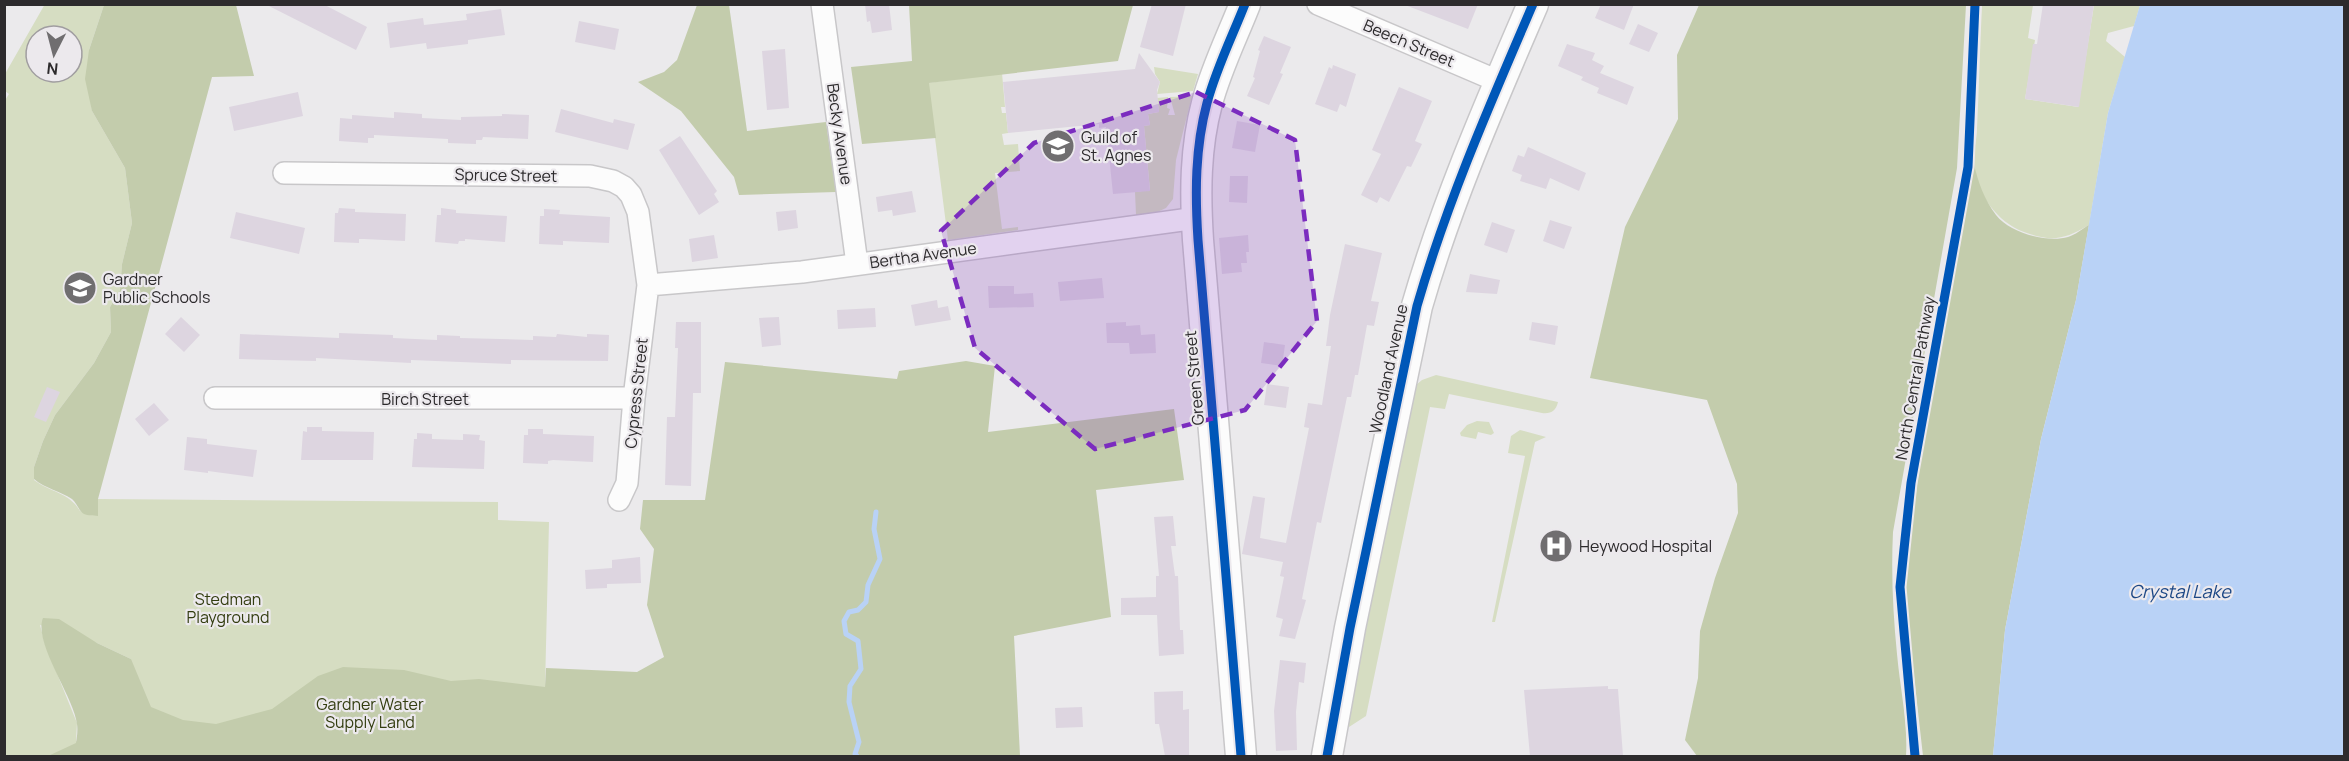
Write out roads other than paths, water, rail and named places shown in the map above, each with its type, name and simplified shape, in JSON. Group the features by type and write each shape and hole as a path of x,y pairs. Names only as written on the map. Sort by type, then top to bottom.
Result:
{"street":[{"name":"Becky Avenue","path":"822,4 857,264"},
{"name":"Green Street","path":"1241,756 1197,218 1196,166 1202,124 1213,84 1245,4"},
{"name":"Beech Street","path":"1318,4 1500,82"},
{"name":"Woodland Avenue","path":"1327,756 1353,616 1417,306 1439,235 1472,147 1533,4"},
{"name":"Spruce Street","path":"284,173 605,178 627,189 638,212 648,285"},
{"name":"Bertha Avenue","path":"648,285 796,273 1197,218"},
{"name":"Cypress Street","path":"618,500 627,483 634,398 648,285"},
{"name":"Birch Street","path":"215,398 634,398"}],"water":[{"name":"Crystal Lake","path":"2140,5 2344,5 2344,756 1993,756 2005,630 2041,439 2076,300 2108,113"}],"waterway":[{"path":"857,756 855,754 859,742 849,702 850,686 861,669 858,641 846,634 844,621 849,612 858,610 866,602 868,585 880,559 874,529 876,512"}],"place":[{"name":"Guild of St. Agnes","path":"1058,146"},
{"name":"Gardner Public Schools","path":"80,288"},
{"name":"Heywood Hospital","path":"1556,546"}],"park label":[{"name":"Stedman Playground","path":"228,608"},
{"name":"Gardner Water Supply Land","path":"370,713"}]}
